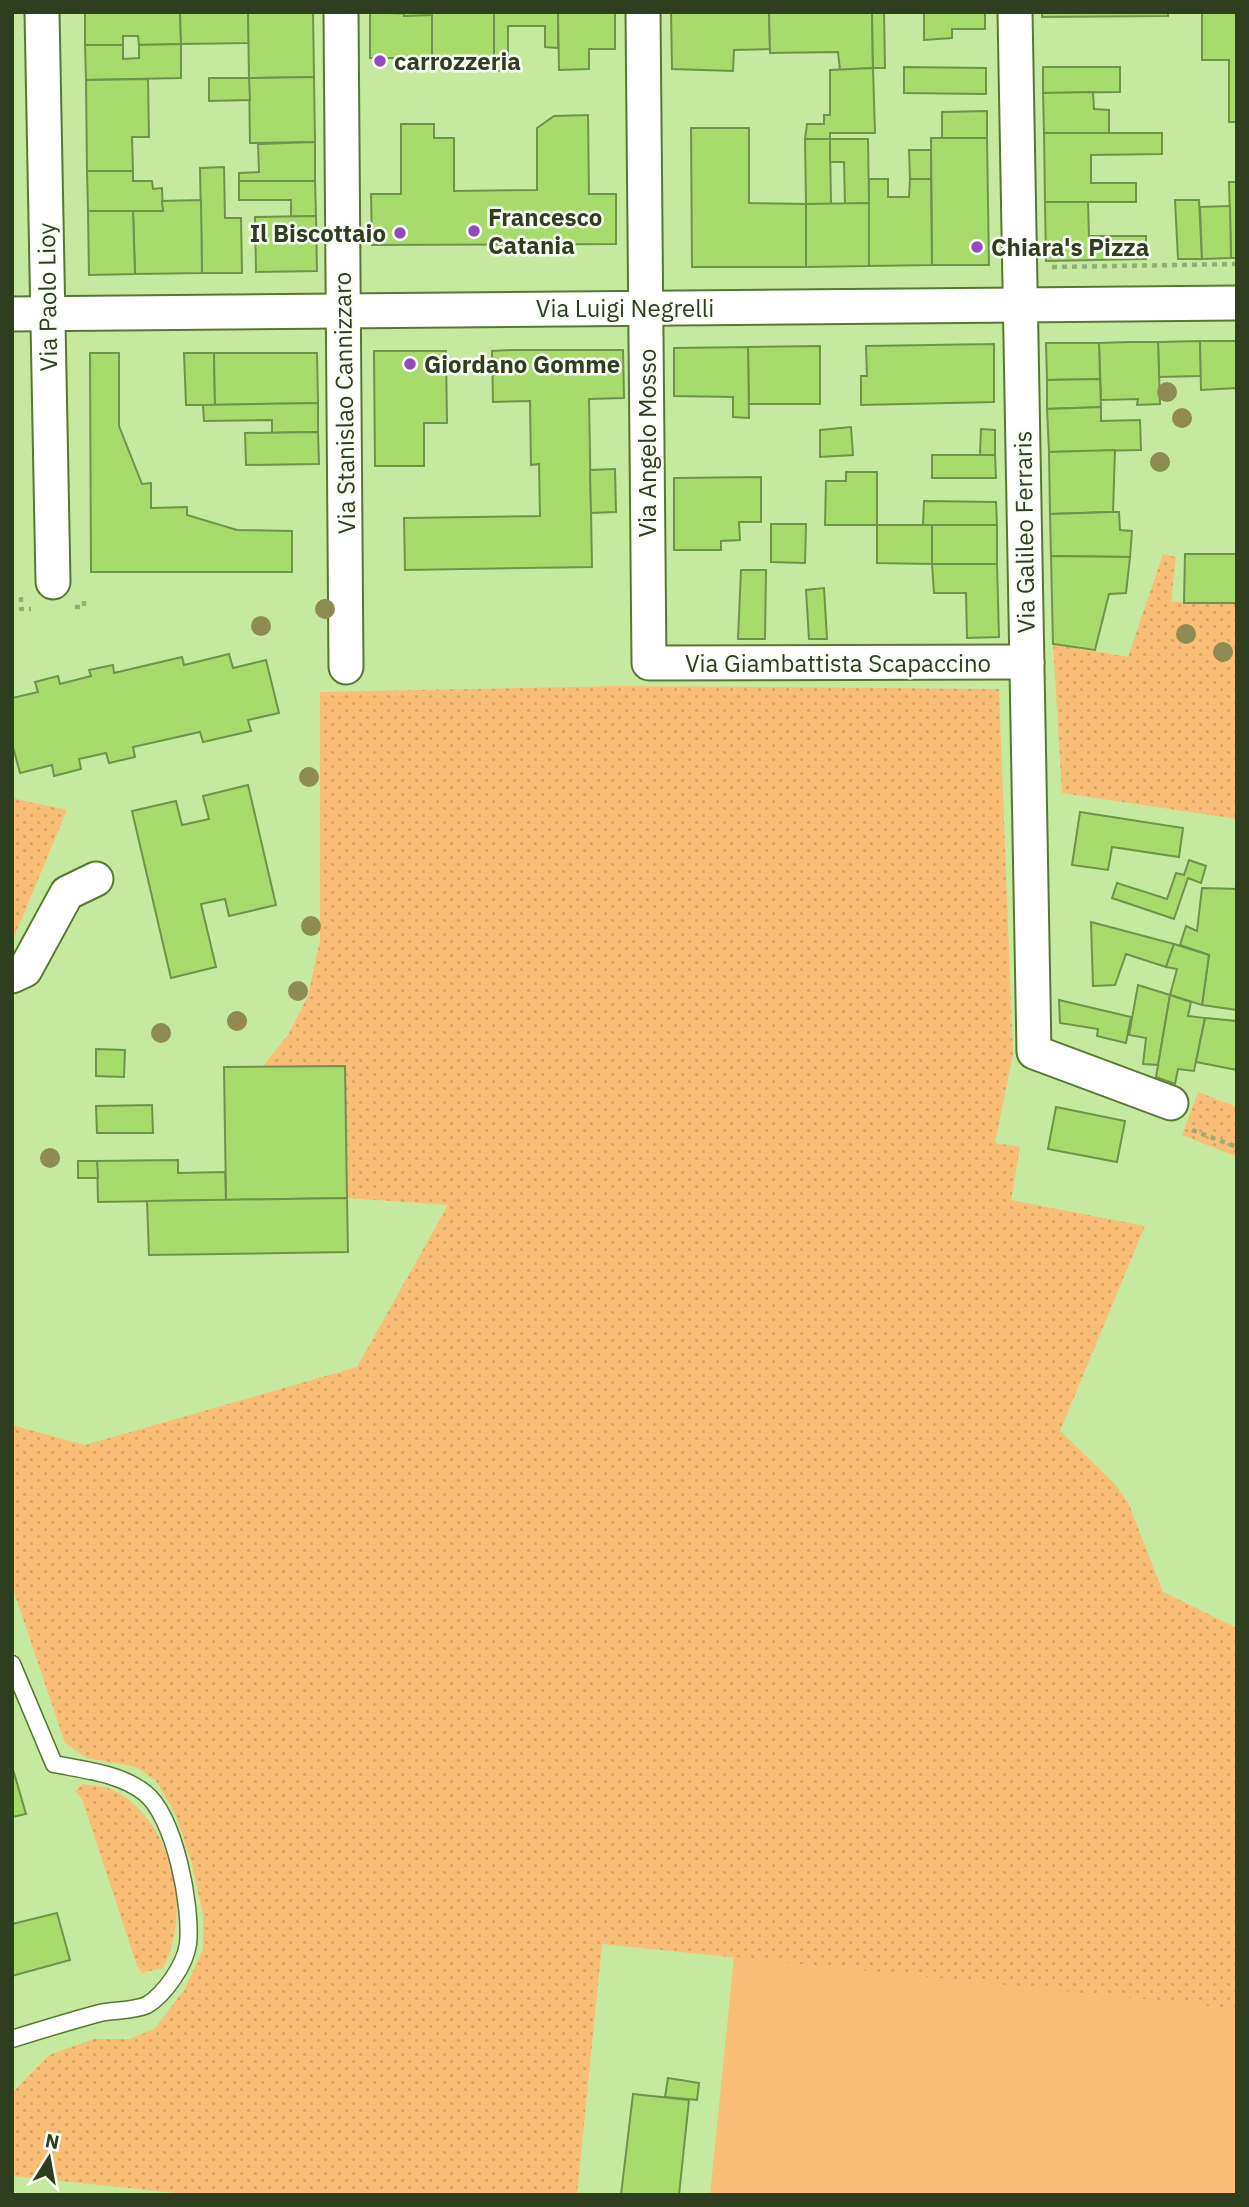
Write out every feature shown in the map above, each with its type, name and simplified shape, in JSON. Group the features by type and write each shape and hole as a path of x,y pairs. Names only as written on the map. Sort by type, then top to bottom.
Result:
{"street":[{"name":"Via Paolo Lioy","path":"42,12 47,313 62,595"},
{"name":"Via Stanislao Cannizzaro","path":"341,12 346,667"},
{"name":"Via Angelo Mosso","path":"643,12 649,663"},
{"name":"Via Galileo Ferraris","path":"1015,12 1034,1052 1177,1114"},
{"name":"Via Luigi Negrelli","path":"12,314 1237,303"},
{"name":"Via Giambattista Scapaccino","path":"649,663 1027,662"},
{"path":"12,976 25,970 67,894 96,879"}],"lane":[{"path":"12,1664 54,1763 126,1781 147,1794 164,1820 179,1866 188,1910 188,1946 173,1978 146,2005 101,2013 12,2039"}],"path":[{"path":"1044,268 1237,264"},
{"path":"62,595 84,607 84,593"},
{"path":"21,596 21,609 34,608"},
{"path":"1177,1114 1237,1147"}],"shaded area":[{"path":"1163,554 1176,557 1171,602 1237,603 1237,819 1062,793 1053,644 1128,657"},
{"path":"624,686 999,689 1013,1054 995,1143 1020,1147 1011,1200 1145,1226 1060,1431 1113,1482 1128,1502 1163,1592 1237,1628 1237,2009 602,1944 577,2195 196,2195 12,2176 12,2093 49,2055 94,2039 129,2039 154,2029 185,1989 203,1949 203,1914 191,1861 175,1813 156,1781 136,1767 87,1758 65,1743 12,1586 12,1425 85,1445 357,1367 448,1205 347,1198 345,1066 262,1067 288,1035 308,996 320,940 320,692"},
{"path":"12,798 67,810 12,942"},
{"path":"1198,1092 1237,1107 1237,1157 1182,1135"},
{"path":"83,1784 111,1789 135,1805 164,1846 172,1870 176,1922 172,1946 163,1968 142,1973 137,1966 82,1799 75,1791"},
{"path":"734,1957 1237,2009 1237,2195 710,2195"}],"building":[{"path":"85,12 180,12 181,44 139,45 138,36 123,36 123,45 85,45"},
{"path":"180,12 248,12 249,43 181,44"},
{"path":"248,12 313,12 314,77 249,78"},
{"path":"370,12 432,15 432,58 370,58"},
{"path":"404,12 432,12 432,15 404,16"},
{"path":"432,12 494,12 494,57 432,58"},
{"path":"494,12 558,12 558,48 545,47 545,26 508,26 508,71 494,71"},
{"path":"558,12 615,12 615,49 589,49 589,69 559,70"},
{"path":"671,12 769,12 770,49 734,50 733,71 672,69"},
{"path":"769,12 872,12 873,68 840,70 838,52 770,53"},
{"path":"872,12 884,12 885,68 873,68"},
{"path":"924,12 985,12 985,29 952,29 952,38 924,40"},
{"path":"1042,12 1168,12 1168,16 1042,17"},
{"path":"1202,12 1237,12 1237,122 1229,122 1229,60 1202,60"},
{"path":"181,44 181,78 86,80 85,45 123,45 123,59 139,58 139,45"},
{"path":"904,67 986,68 986,94 904,93"},
{"path":"1043,67 1120,67 1120,92 1043,93"},
{"path":"873,68 875,133 830,133 830,139 805,139 807,124 824,124 824,115 830,115 830,70"},
{"path":"314,77 315,142 250,143 249,78"},
{"path":"209,78 249,78 250,100 209,101"},
{"path":"148,79 149,137 132,137 133,171 87,171 86,80"},
{"path":"1093,92 1094,109 1109,110 1109,133 1044,133 1043,93"},
{"path":"987,111 987,138 942,139 942,112"},
{"path":"588,115 589,194 616,194 616,244 372,245 371,194 401,194 401,124 434,124 434,138 454,138 454,191 537,190 537,128 554,116"},
{"path":"691,128 749,128 749,203 806,204 806,267 692,267"},
{"path":"1044,133 1162,133 1162,154 1091,155 1091,183 1136,183 1136,202 1045,202"},
{"path":"931,138 987,138 989,265 932,265"},
{"path":"805,139 830,139 831,204 806,204"},
{"path":"830,139 868,139 869,203 845,204 844,162 830,162"},
{"path":"315,142 315,181 239,181 239,173 259,172 258,144"},
{"path":"909,150 931,150 931,179 910,179"},
{"path":"224,167 225,218 241,218 242,273 202,273 200,168"},
{"path":"87,171 133,171 133,181 152,181 153,189 162,188 163,211 88,211"},
{"path":"869,179 888,179 888,197 909,197 910,179 931,179 932,265 869,266"},
{"path":"239,181 315,181 316,216 291,217 291,200 239,200"},
{"path":"1229,182 1237,182 1237,258 1231,258"},
{"path":"201,200 202,273 135,274 133,211 163,211 162,201"},
{"path":"1175,200 1199,200 1202,259 1178,259"},
{"path":"1045,202 1088,202 1089,236 1146,236 1146,259 1046,261"},
{"path":"869,203 869,266 806,267 806,204"},
{"path":"1230,206 1231,258 1202,259 1200,207"},
{"path":"88,211 133,211 135,274 89,275"},
{"path":"316,216 317,271 256,272 255,217"},
{"path":"1200,341 1201,376 1159,377 1158,342"},
{"path":"1200,341 1237,341 1237,388 1201,390"},
{"path":"1158,342 1160,404 1137,405 1138,399 1101,400 1099,343"},
{"path":"1046,343 1099,343 1100,379 1047,380"},
{"path":"994,344 994,402 861,405 861,376 867,376 866,346"},
{"path":"820,346 820,404 749,404 748,347"},
{"path":"748,347 749,418 733,417 733,397 674,396 674,348"},
{"path":"623,350 624,398 589,399 592,567 405,570 404,518 540,516 539,464 531,465 530,401 493,402 492,351"},
{"path":"374,351 446,351 447,423 424,423 424,466 375,466"},
{"path":"90,353 119,353 119,426 142,484 151,483 151,508 187,507 187,515 237,530 292,531 292,572 91,572"},
{"path":"184,353 214,353 215,405 186,405"},
{"path":"214,353 317,353 318,403 215,405"},
{"path":"1100,379 1101,407 1047,409 1047,380"},
{"path":"318,403 318,432 272,433 272,420 204,421 203,405"},
{"path":"1101,407 1101,421 1140,420 1141,450 1049,452 1047,409"},
{"path":"851,427 853,455 820,457 820,430"},
{"path":"981,429 995,430 995,455 980,455"},
{"path":"318,432 319,464 246,465 245,433"},
{"path":"1115,450 1113,512 1050,514 1049,452"},
{"path":"932,455 995,455 996,478 932,478"},
{"path":"615,469 616,512 591,513 590,470"},
{"path":"846,472 877,472 877,525 825,525 826,481 846,481"},
{"path":"761,477 761,522 739,522 740,540 721,541 721,550 674,550 674,478"},
{"path":"924,501 996,502 997,525 923,525"},
{"path":"1119,512 1120,530 1132,531 1130,557 1051,556 1050,514"},
{"path":"771,524 806,524 805,563 771,562"},
{"path":"877,525 932,525 932,564 877,563"},
{"path":"932,525 997,525 997,564 932,564"},
{"path":"1185,554 1237,554 1237,603 1184,603"},
{"path":"1051,556 1130,557 1126,593 1109,594 1095,650 1053,644"},
{"path":"932,564 997,564 999,637 967,638 966,593 934,593"},
{"path":"741,570 766,570 765,639 738,639"},
{"path":"824,588 827,639 809,639 806,590"},
{"path":"229,654 233,668 266,660 279,713 248,720 251,731 203,742 200,732 133,747 135,757 109,763 106,753 79,759 81,769 54,776 52,765 20,773 12,743 12,698 38,692 35,682 58,676 60,684 91,676 89,670 113,665 114,673 182,657 184,665"},
{"path":"248,785 276,905 229,916 225,899 201,904 216,967 171,978 132,811 176,801 182,825 209,819 203,796"},
{"path":"1080,812 1183,828 1179,857 1112,847 1108,870 1072,865"},
{"path":"1189,860 1206,866 1201,883 1188,878 1174,919 1112,898 1117,883 1167,899 1176,873 1184,875"},
{"path":"1202,888 1237,889 1237,1010 1202,1005 1209,955 1180,945 1186,926 1197,931"},
{"path":"1091,922 1174,944 1166,967 1126,954 1115,985 1093,986"},
{"path":"1174,944 1209,955 1202,1005 1170,995 1177,969 1166,967"},
{"path":"1138,985 1170,995 1158,1065 1143,1064 1146,1038 1129,1035"},
{"path":"1170,995 1191,1002 1188,1016 1205,1018 1194,1071 1178,1069 1175,1084 1156,1077"},
{"path":"1059,1000 1131,1017 1126,1043 1097,1036 1098,1029 1060,1023"},
{"path":"1205,1018 1237,1021 1237,1070 1196,1062"},
{"path":"96,1049 125,1050 124,1077 96,1076"},
{"path":"345,1066 347,1198 226,1200 224,1067"},
{"path":"152,1105 153,1133 97,1133 96,1106"},
{"path":"1056,1107 1125,1121 1117,1162 1048,1149"},
{"path":"178,1160 178,1173 225,1172 226,1200 98,1202 97,1161"},
{"path":"78,1161 97,1161 98,1178 78,1178"},
{"path":"347,1198 348,1252 149,1255 147,1201"},
{"path":"12,1766 26,1814 12,1817"},
{"path":"57,1913 70,1960 12,1976 12,1924"},
{"path":"668,2078 699,2083 697,2100 665,2097"},
{"path":"633,2094 689,2100 679,2195 621,2195"}],"place":[{"name":"carrozzeria","path":"380,61"},
{"name":"Francesco Catania","path":"474,231"},
{"name":"Il Biscottaio","path":"400,233"},
{"name":"Chiara's Pizza","path":"977,247"},
{"name":"Giordano Gomme","path":"410,364"}]}
